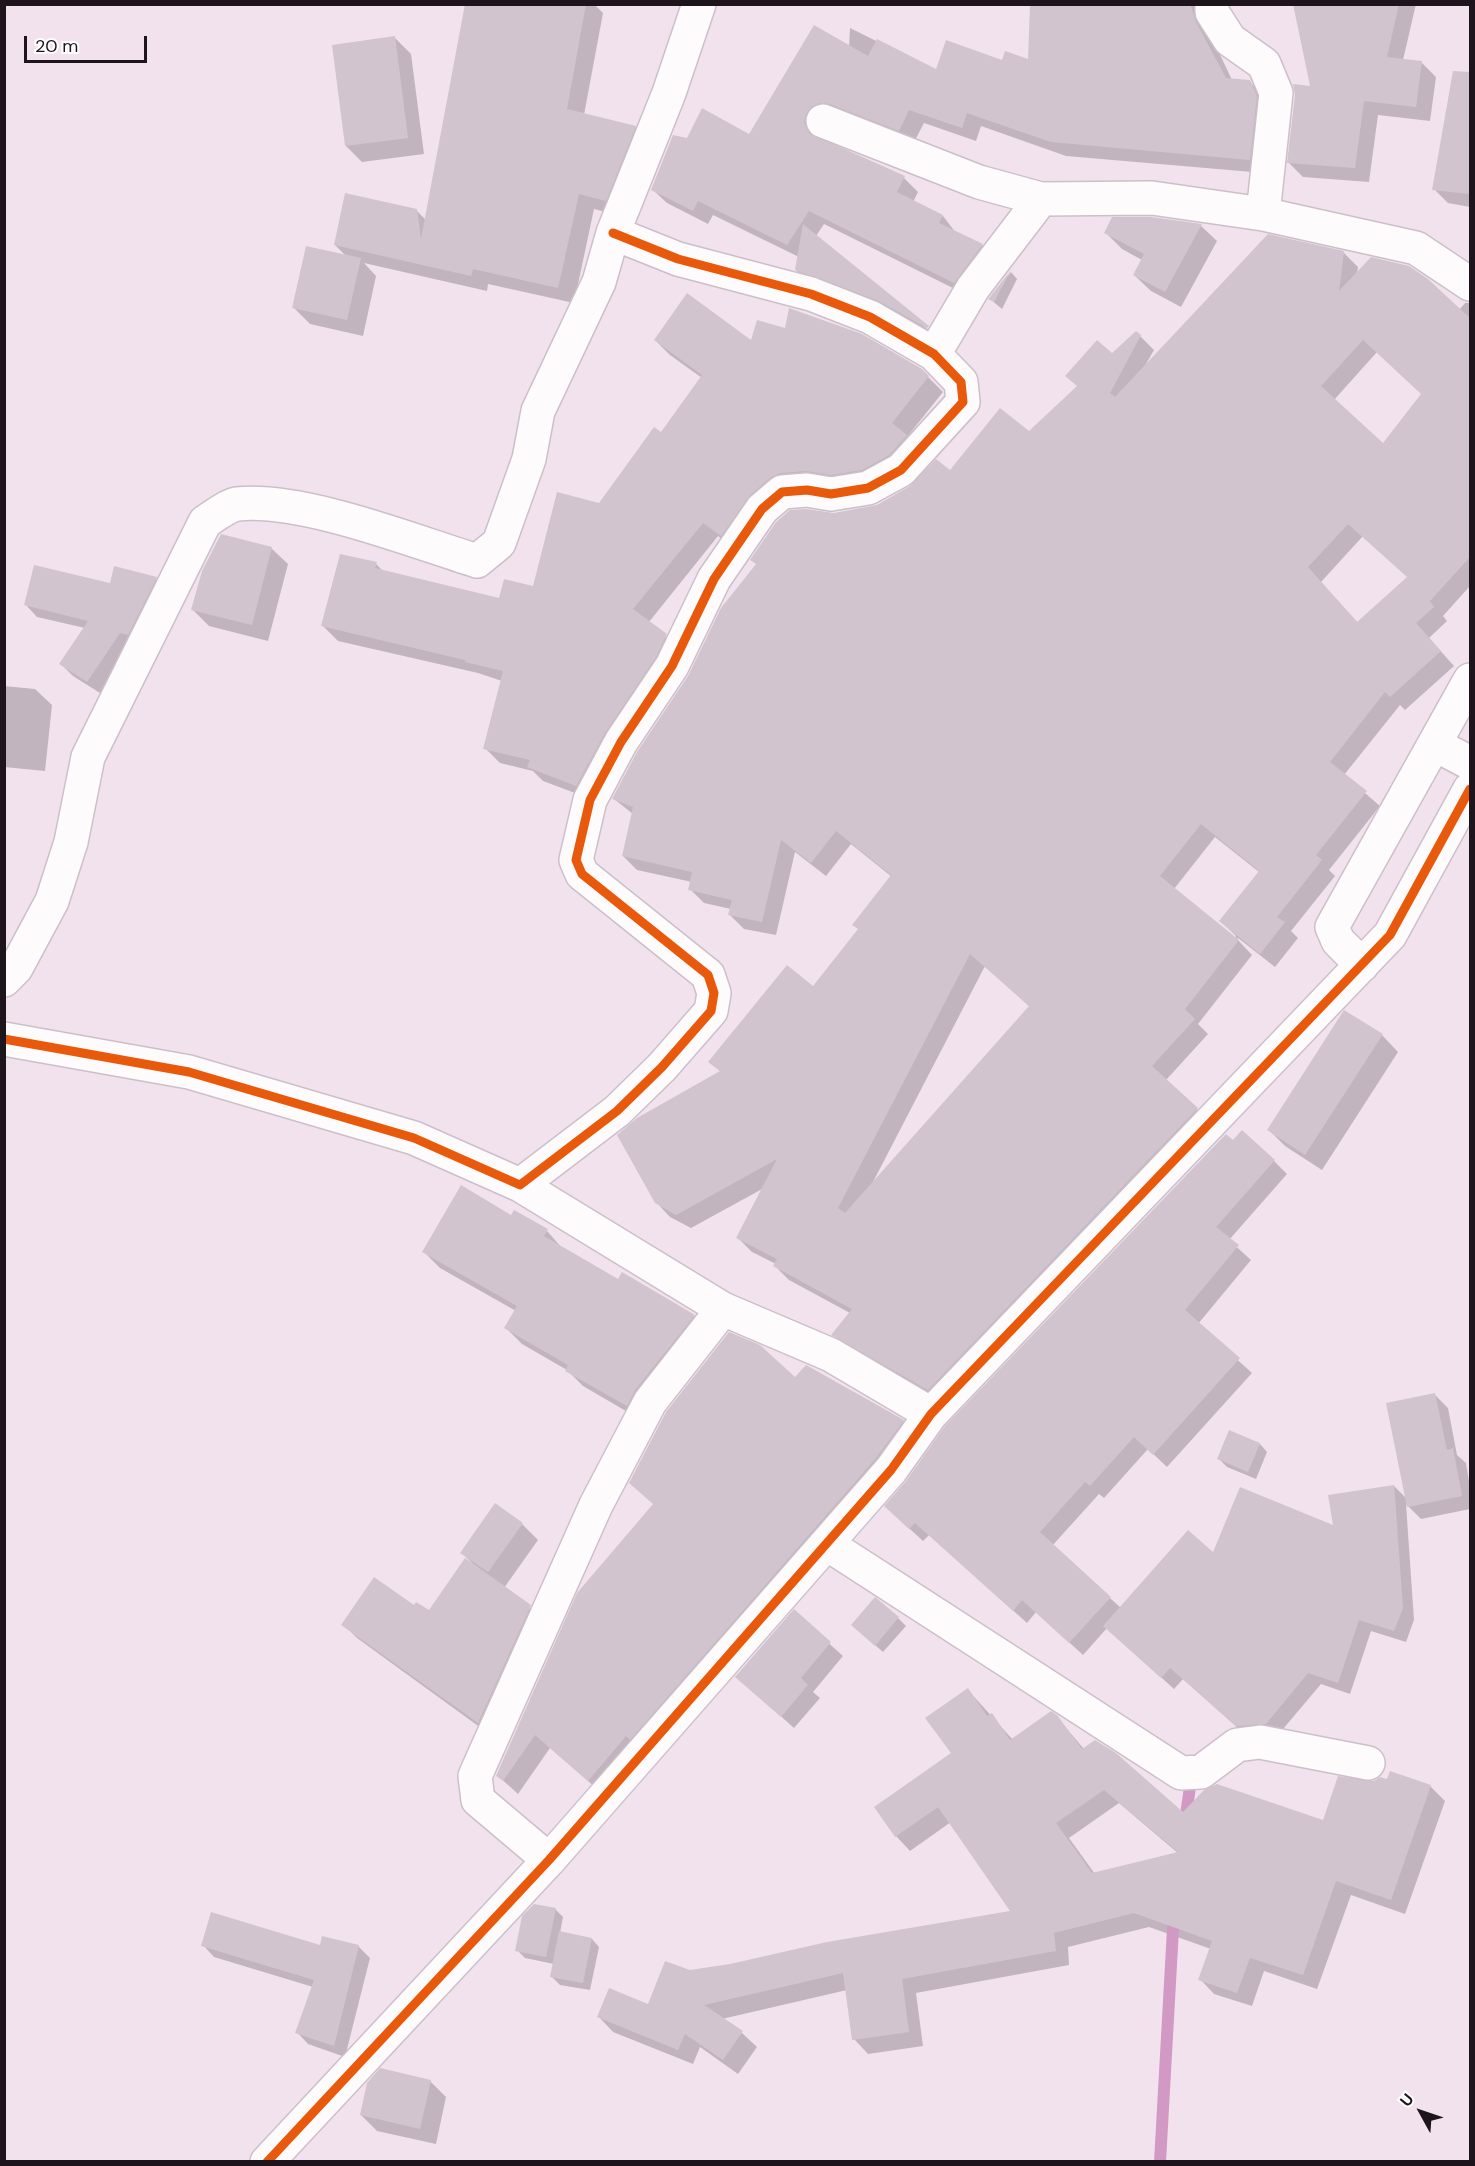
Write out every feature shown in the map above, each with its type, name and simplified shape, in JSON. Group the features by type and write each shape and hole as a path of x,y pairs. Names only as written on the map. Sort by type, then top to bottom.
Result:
{"street":[{"path":"4,980 16,968 51,901 71,842 88,757 205,522 235,504 278,505 352,523 477,561 499,543 529,459 538,411 599,282 613,233 669,93 699,4"},
{"path":"1212,4 1212,12 1230,40 1264,64 1276,93 1263,214"},
{"path":"822,121 979,182 1041,199 1152,198 1263,214 1416,248 1470,284"},
{"path":"934,354 973,288 1041,199"},
{"path":"520,1185 617,1111 662,1067 711,1011 714,993 708,975 582,874 576,860 590,800 621,742 672,666 714,579 770,501 782,492 807,490 831,494 868,488 901,470 963,402 962,382 934,354 870,317 810,294 678,259 613,233"},
{"path":"1362,965 1338,941 1332,927 1436,745 1470,680"},
{"path":"1436,745 1470,763"},
{"path":"267,2162 549,1860 891,1470 931,1414 1390,935 1470,789"},
{"path":"4,1038 201,1076 414,1138 520,1185 723,1309 831,1355 931,1414"},
{"path":"549,1860 478,1800 475,1776 596,1505 650,1402 723,1309"},
{"path":"827,1544 1181,1773 1201,1772 1237,1745 1260,1742 1368,1763"}],"building":[{"path":"465,4 586,4 567,109 636,126 606,201 579,194 558,288 473,269 471,276 334,245 345,193 417,209 421,239"},
{"path":"1030,4 1190,4 1196,22 1226,78 1250,80 1257,96 1250,160 1051,142 967,113 962,128 909,110 899,131 830,104 820,103 811,107 804,123 809,133 905,176 897,192 943,215 939,223 983,244 954,283 809,211 787,245 698,201 693,211 651,190 673,135 687,138 702,108 749,134 814,25 868,56 877,39 936,69 946,40 1002,60 1005,51 1028,59"},
{"path":"1293,4 1399,4 1387,57 1422,61 1416,107 1364,101 1355,168 1287,163 1295,95 1293,84 1310,86"},
{"path":"395,36 408,138 345,146 332,45"},
{"path":"1453,71 1470,72 1470,194 1432,190"},
{"path":"1112,217 1151,217 1202,224 1165,292 1133,275 1144,254 1104,233"},
{"path":"803,224 929,326 927,328 877,300 795,270"},
{"path":"1268,234 1344,251 1339,291 1371,257 1409,266 1428,279 1470,318 1470,557 1430,601 1434,607 1416,623 1441,651 1390,697 1385,692 1330,762 1367,791 1316,855 1322,860 1277,917 1285,922 1260,954 1219,921 1259,871 1201,824 1160,876 1239,940 1185,1009 1195,1019 1152,1066 1198,1108 928,1390 831,1335 852,1309 773,1266 777,1259 736,1238 777,1159 676,1215 655,1203 617,1135 637,1118 720,1071 708,1062 787,965 813,986 858,929 852,925 891,875 836,831 811,863 781,840 762,922 728,915 732,900 688,890 692,872 622,856 633,807 612,799 637,752 688,676 721,608 756,564 750,560 776,522 790,510 806,509 834,513 877,505 910,486 936,459 950,470 1000,408 1029,431 1077,386 1065,376 1097,340 1112,353 1136,331 1141,335 1110,393 1115,397","holes":["1363,340 1421,394 1383,443 1321,386","1348,524 1407,577 1357,622 1308,567","970,954 1029,1006 845,1213 838,1208"]},
{"path":"306,246 361,258 347,320 292,308"},
{"path":"1011,270 994,302 988,299 989,298"},
{"path":"687,293 751,340 757,320 785,328 789,308 862,334 922,369 929,376 892,423 907,435 889,455 862,470 831,475 806,471 780,473 770,478 750,495 721,536 703,523 633,609 667,634 656,657 605,733 576,786 527,767 530,760 483,749 503,671 321,626 340,554 377,562 375,568 499,598 504,579 533,586 557,492 599,503 654,427 661,432 702,375 654,340"},
{"path":"221,534 272,547 252,625 191,610 202,571"},
{"path":"34,565 110,583 114,566 157,577 128,635 120,633 87,682 59,664 88,621 24,605"},
{"path":"1344,1010 1383,1034 1305,1155 1267,1130"},
{"path":"1242,1130 1275,1160 1216,1227 1239,1245 1185,1310 1240,1358 1153,1455 1134,1437 1090,1486 1085,1482 1040,1532 1111,1597 1069,1643 1022,1600 1013,1611 915,1523 909,1529 884,1506 906,1481 945,1426 1226,1134 1233,1140"},
{"path":"461,1185 511,1215 514,1210 548,1229 544,1236 618,1279 622,1272 695,1315 635,1390 627,1406 565,1371 568,1365 504,1328 517,1306 422,1252"},
{"path":"729,1332 760,1345 795,1377 806,1365 904,1420 876,1458 630,1740 626,1736 588,1781 535,1735 503,1781 496,1776 577,1593 653,1504 629,1483 666,1412"},
{"path":"1435,1393 1447,1450 1453,1448 1462,1496 1407,1507 1386,1403"},
{"path":"1229,1430 1260,1443 1248,1472 1217,1459"},
{"path":"1394,1485 1403,1608 1394,1631 1359,1620 1338,1683 1308,1673 1266,1724 1236,1726 1170,1668 1161,1678 1103,1626 1188,1530 1213,1552 1240,1487 1333,1525 1328,1495"},
{"path":"495,1503 523,1523 488,1572 460,1553"},
{"path":"465,1558 531,1605 478,1723 341,1625 374,1577 414,1605 416,1602 429,1610"},
{"path":"875,1597 899,1617 875,1646 851,1625"},
{"path":"794,1609 831,1642 801,1678 808,1685 781,1717 735,1677"},
{"path":"968,1688 987,1716 992,1713 1010,1740 1051,1711 1057,1715 1082,1749 1095,1740 1116,1753 1183,1812 1204,1790 1217,1784 1323,1820 1338,1776 1374,1781 1380,1777 1387,1779 1390,1771 1431,1785 1391,1900 1336,1881 1303,1975 1250,1958 1237,1993 1198,1980 1212,1941 1134,1913 1054,1933 1056,1951 902,1979 909,2032 852,2040 843,1973 704,2005 743,2031 723,2060 685,2034 678,2050 597,2017 609,1988 648,2004 665,1961 690,1970 730,1964 827,1942 1010,1911 938,1807 895,1837 874,1807 951,1753 925,1718","holes":["1104,1790 1178,1852 1092,1873 1056,1823"]},
{"path":"534,1904 556,1908 546,1957 515,1951 522,1916"},
{"path":"211,1912 320,1945 322,1936 359,1945 334,2046 295,2033 314,1980 201,1946"},
{"path":"559,1931 592,1938 583,1983 550,1977"},
{"path":"380,2068 431,2080 420,2129 360,2115 367,2083"}],"waterway":[{"path":"1185,1822 1190,1787"},
{"path":"1160,2162 1174,1911"}],"cycle path":[{"path":"4,1039 189,1072 414,1138 520,1185 617,1111 662,1067 711,1011 714,993 708,975 582,874 576,860 590,800 621,742 672,666 714,579 762,509 782,492 807,490 831,494 868,488 901,470 963,402 961,382 934,354 870,317 811,294 678,259 613,233"},
{"path":"267,2162 549,1860 891,1470 931,1414 1390,935 1470,789"}]}
